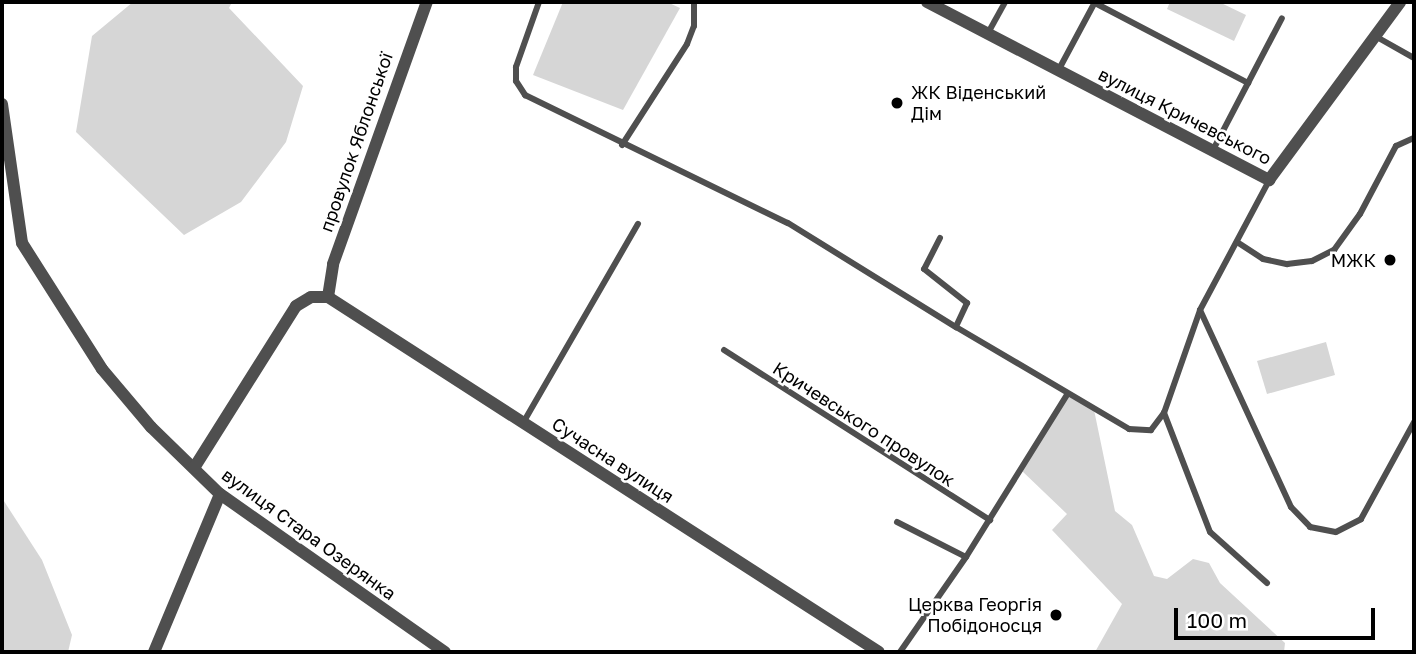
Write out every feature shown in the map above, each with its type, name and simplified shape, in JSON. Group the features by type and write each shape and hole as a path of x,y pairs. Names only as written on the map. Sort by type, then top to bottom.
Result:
{"street":[{"name":"провулок Яблонської","path":"328,297 333,264 427,2"},
{"name":"вулиця Кричевського","path":"926,2 1269,180 1400,2"},
{"name":"вулиця Стара Озерянка","path":"2,104 22,243 102,369 220,494 445,652"},
{"path":"194,468 296,306 312,297 328,297"},
{"name":"Сучасна вулиця","path":"328,297 879,652"},
{"path":"154,652 220,494"}],"lane":[{"path":"539,2 516,67 520,89 532,100 788,223 1067,395 1137,432 1158,426 1199,310 1269,180"},
{"path":"622,145 687,44 694,26 694,2"},
{"path":"987,35 1005,2"},
{"path":"1058,71 1095,2 1248,83"},
{"path":"1213,150 1282,18"},
{"path":"1375,36 1414,58"},
{"path":"1237,242 1263,259 1287,264 1312,261 1334,250 1360,214 1396,146 1414,138"},
{"path":"523,424 638,224"},
{"path":"940,238 924,269 967,303 956,327"},
{"path":"1199,310 1291,507 1310,527 1336,531 1361,519 1414,422"},
{"name":"Кричевського провулок","path":"724,350 990,520"},
{"path":"900,652 967,557 1067,395"},
{"path":"1164,413 1210,532 1267,583"},
{"path":"897,522 967,557"}],"shaded area":[{"path":"133,2 232,2 229,8 303,86 286,142 241,202 184,235 76,132 92,36"},
{"path":"563,2 667,2 680,8 623,110 533,75"},
{"path":"1170,2 1219,2 1246,15 1234,41 1167,9"},
{"path":"1326,342 1335,375 1267,394 1257,361"},
{"path":"1067,395 1093,405 1115,511 1132,525 1154,576 1167,579 1193,559 1209,563 1220,583 1285,643 1284,652 1095,652 1122,604 1052,530 1067,514 1021,470"},
{"path":"2,498 42,560 72,635 68,652 2,652"}],"place":[{"name":"ЖК Віденський Дім","path":"897,103"},
{"name":"МЖК","path":"1390,260"},
{"name":"Церква Георгія Побідоносця","path":"1056,615"}]}
